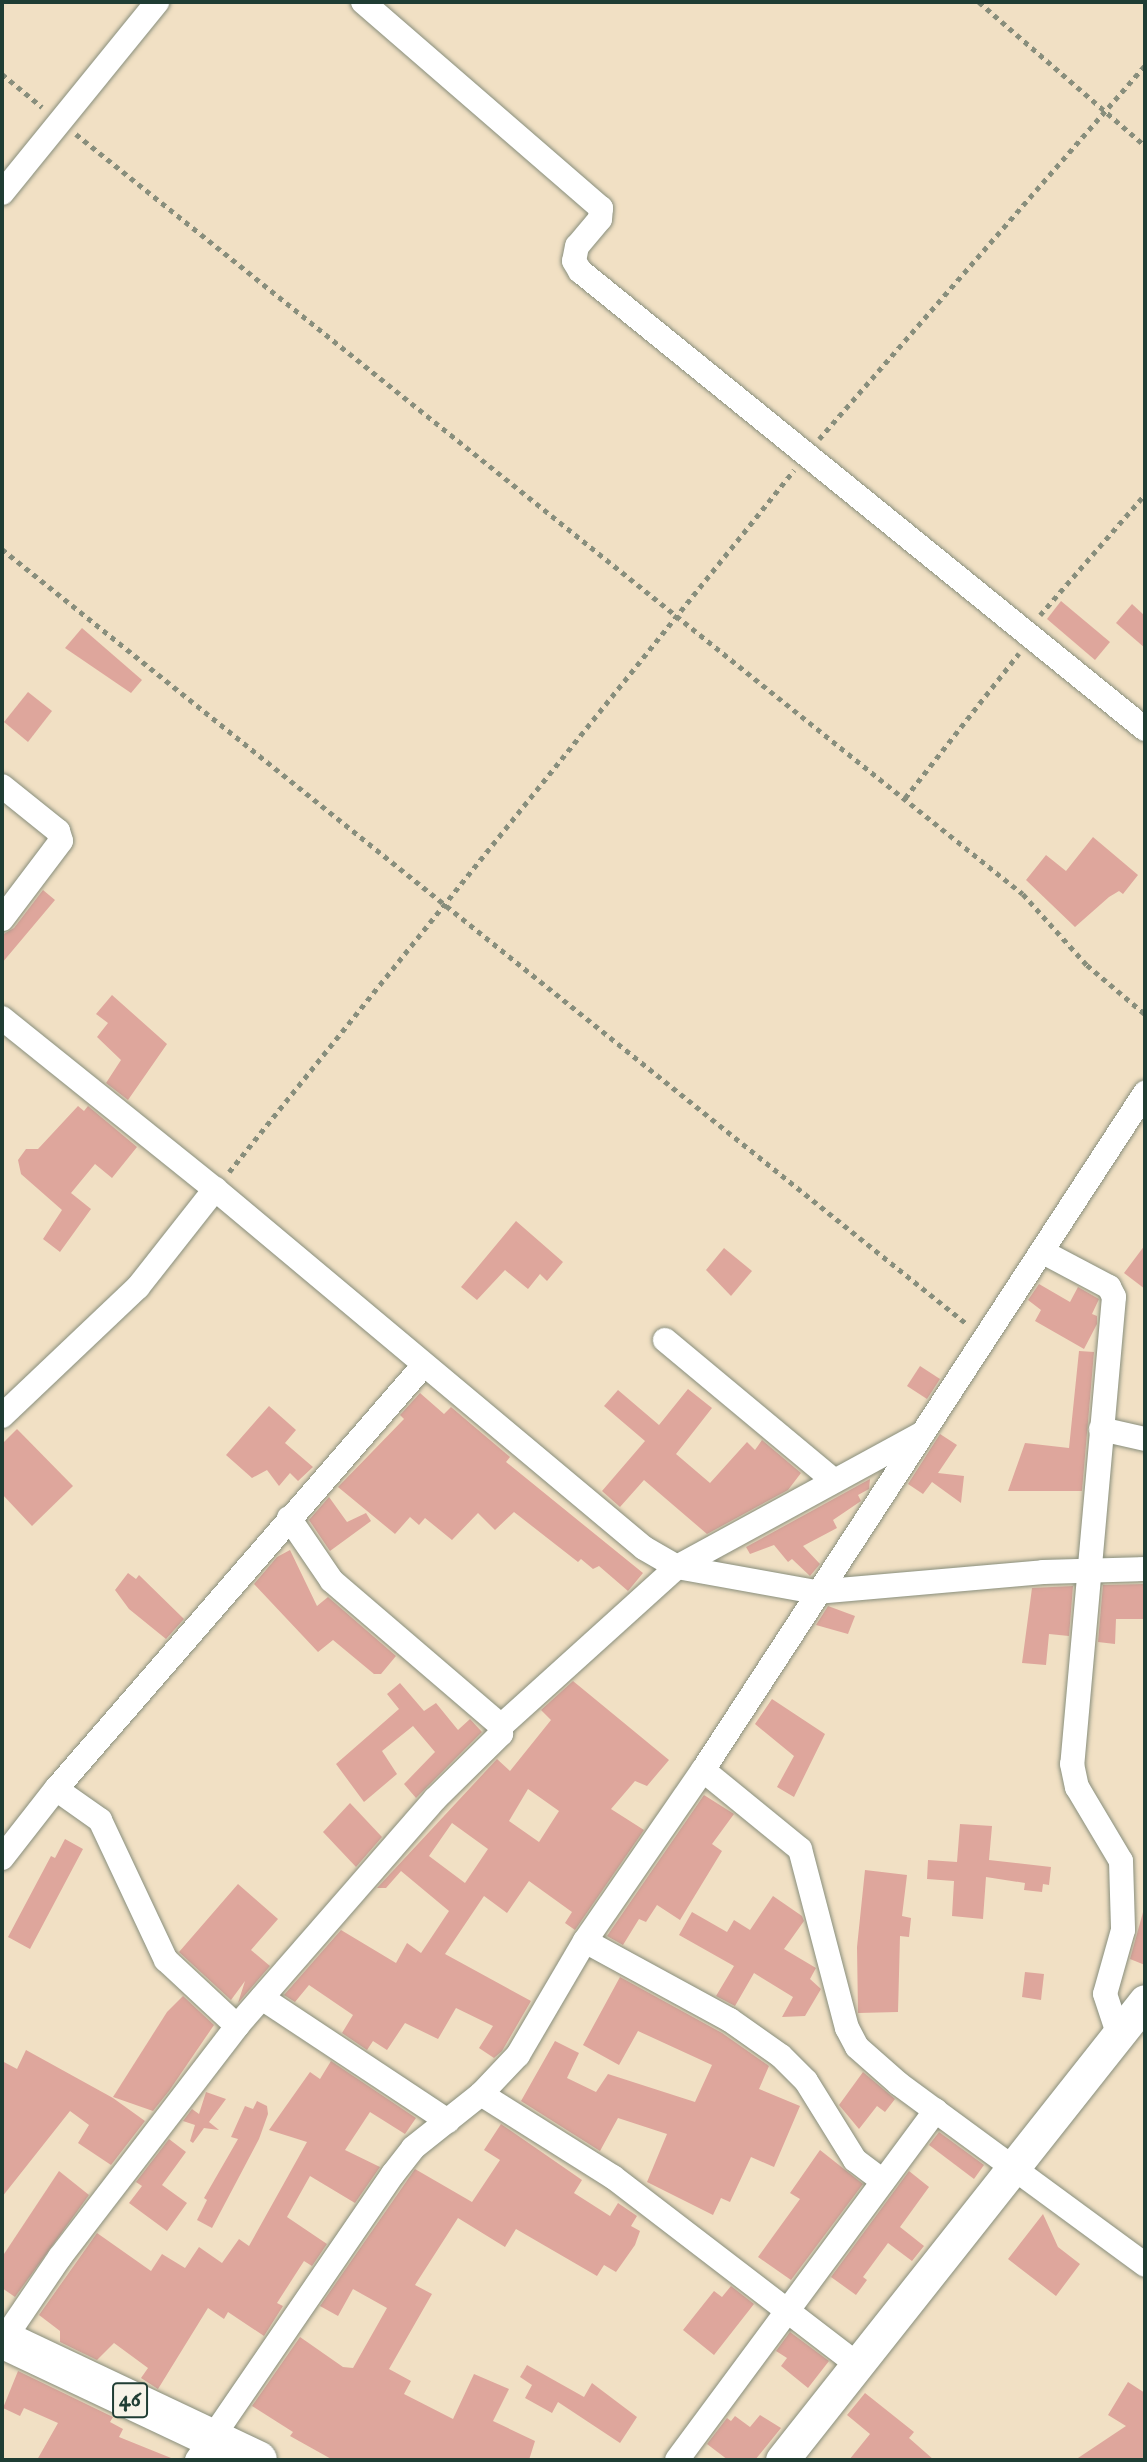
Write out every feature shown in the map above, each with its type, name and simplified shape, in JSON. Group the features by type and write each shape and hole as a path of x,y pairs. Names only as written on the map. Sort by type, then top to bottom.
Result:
{"main road":[{"name":"46","path":"2,2340 204,2449 258,2460"}],"street":[{"path":"2,193 158,2"},
{"path":"363,2 601,208 600,219 577,246 574,261 580,271 808,452 1145,729"},
{"path":"2,786 58,831 61,841 2,919"},
{"path":"2,1018 215,1189 423,1366 644,1548 677,1567 816,1592 1088,1569 1145,1569"},
{"path":"204,2449 413,2148 481,2094 518,2055 585,1941 703,1770 816,1592 987,1340 1145,1093"},
{"path":"2,1416 138,1287 215,1189"},
{"path":"782,2460 1014,2165 1135,2018 1105,1994 1123,1930 1121,1861 1077,1787 1072,1764 1114,1297 1109,1287 1043,1252"},
{"path":"665,1340 832,1479"},
{"path":"2,1858 56,1789 423,1366"},
{"path":"1101,1429 1145,1439"},
{"path":"2,2340 61,2257 237,2026 435,1799 501,1734 502,1726 677,1567 832,1479 924,1432"},
{"path":"289,1518 332,1581 502,1726"},
{"path":"703,1770 800,1849 848,2028 857,2046 936,2110 1145,2264"},
{"path":"56,1789 100,1820 166,1960 237,2026"},
{"path":"585,1941 730,2020 781,2056 806,2081 855,2160 883,2181"},
{"path":"262,1998 448,2120"},
{"path":"481,2094 613,2177 857,2364"},
{"path":"677,2460 786,2309 936,2110"}],"path":[{"path":"979,2 1145,146"},
{"path":"215,1189 808,452 1145,65"},
{"path":"2,74 678,614 1023,894 1087,965 1145,1014"},
{"path":"2,549 987,1340"}],"building":[{"path":"1061,601 1110,642 1095,660 1047,619"},
{"path":"1132,604 1145,616 1145,648 1116,623"},
{"path":"82,628 142,680 131,693 65,648"},
{"path":"28,692 52,711 28,742 4,722"},
{"path":"1093,837 1138,875 1123,894 1119,891 1109,897 1075,927 1026,880 1046,855 1066,871"},
{"path":"43,890 55,900 2,963 2,935 14,928"},
{"path":"112,995 167,1044 128,1100 106,1083 121,1060 97,1037 108,1023 96,1014"},
{"path":"78,1106 84,1111 88,1106 137,1147 112,1178 95,1164 71,1193 91,1209 60,1252 43,1239 62,1210 21,1174 18,1160 26,1149 38,1149"},
{"path":"516,1221 563,1262 547,1281 540,1274 528,1289 505,1270 477,1300 461,1287"},
{"path":"1145,1245 1145,1289 1124,1273"},
{"path":"724,1248 752,1271 731,1296 706,1270"},
{"path":"1039,1284 1070,1302 1078,1287 1099,1299 1092,1314 1097,1316 1097,1324 1084,1349 1035,1321 1041,1310 1028,1300"},
{"path":"1079,1351 1094,1352 1082,1491 1008,1491 1025,1443 1069,1448"},
{"path":"920,1366 940,1379 927,1399 907,1386"},
{"path":"688,1389 712,1408 676,1454 710,1483 747,1442 755,1450 762,1440 801,1473 788,1490 707,1534 644,1480 620,1507 602,1491 645,1441 604,1406 618,1390 659,1425"},
{"path":"420,1393 444,1414 451,1407 510,1457 506,1462 643,1573 628,1591 599,1566 593,1569 581,1559 578,1562 514,1512 495,1530 478,1513 452,1540 425,1518 419,1525 410,1517 395,1534 338,1487 404,1419 400,1415"},
{"path":"269,1406 296,1430 285,1443 313,1467 298,1481 290,1473 279,1486 267,1470 252,1478 226,1455"},
{"path":"17,1429 73,1486 32,1526 2,1494 2,1444"},
{"path":"940,1434 957,1445 938,1473 964,1476 961,1503 932,1482 923,1494 908,1484"},
{"path":"870,1479 869,1489 858,1495 861,1501 833,1520 837,1528 803,1546 820,1564 810,1576 792,1559 788,1562 774,1545 750,1554 746,1547"},
{"path":"329,1497 347,1522 366,1513 371,1521 330,1551 309,1520"},
{"path":"290,1550 317,1606 328,1597 396,1656 381,1674 374,1674 333,1640 318,1652 254,1584 277,1557"},
{"path":"128,1573 136,1579 139,1575 184,1619 166,1639 129,1609 115,1590"},
{"path":"1145,1584 1145,1619 1116,1619 1115,1644 1098,1642 1103,1585"},
{"path":"1073,1586 1069,1636 1049,1634 1046,1665 1022,1663 1032,1588"},
{"path":"828,1606 855,1616 848,1634 816,1625"},
{"path":"573,1681 669,1760 647,1786 635,1781 611,1809 644,1830 575,1930 565,1923 572,1912 529,1881 507,1913 484,1896 445,1954 531,2001 502,2051 494,2058 479,2048 493,2026 456,2008 438,2039 405,2023 387,2050 373,2041 367,2050 342,2033 353,2015 309,1985 295,2002 284,1995 341,1930 396,1963 407,1943 421,1953 449,1911 401,1871 386,1888 377,1888 497,1759 510,1771 551,1720 541,1710","holes":["528,1789 559,1811 539,1842 509,1821","452,1823 488,1849 465,1883 429,1856"]},
{"path":"400,1683 424,1711 436,1703 458,1730 470,1719 482,1732 416,1798 404,1784 435,1752 413,1726 382,1751 397,1774 364,1802 336,1764 399,1709 387,1694"},
{"path":"772,1699 825,1734 794,1797 777,1787 794,1756 755,1724"},
{"path":"704,1795 734,1814 712,1844 722,1851 680,1920 657,1905 646,1922 639,1919 623,1945 607,1936"},
{"path":"350,1803 382,1837 356,1867 323,1832"},
{"path":"960,1824 992,1826 989,1860 1051,1867 1049,1885 1043,1884 1042,1892 1024,1890 1025,1883 986,1877 983,1919 952,1916 954,1881 927,1879 928,1860 957,1862"},
{"path":"65,1839 83,1849 30,1949 8,1937 51,1856 55,1858"},
{"path":"865,1870 907,1875 902,1916 911,1918 909,1937 900,1936 898,2012 858,2013 857,1947"},
{"path":"238,1884 278,1919 251,1950 270,1966 238,2003 245,1981 231,2000 179,1952"},
{"path":"773,1896 802,1916 804,1921 784,1949 816,1968 810,1979 821,1989 805,2016 782,2017 793,1997 754,1973 735,2006 716,1996 734,1966 679,1935 692,1912 727,1932 734,1920 750,1930"},
{"path":"1145,1905 1145,1965 1130,1959"},
{"path":"1025,1972 1044,1974 1041,2000 1022,1997"},
{"path":"620,1977 722,2033 769,2066 759,2089 800,2106 774,2167 751,2157 730,2202 721,2198 713,2215 647,2182 667,2134 618,2118 600,2151 521,2101 555,2041 579,2053 567,2078 596,2092 608,2074 695,2102 712,2065 638,2031 619,2065 583,2045"},
{"path":"183,1996 214,2025 169,2091 153,2111 113,2097 167,2012"},
{"path":"26,2050 113,2098 145,2121 111,2165 78,2143 89,2125 70,2111 2,2197 2,2061 17,2069"},
{"path":"331,2061 416,2118 405,2134 370,2112 345,2150 380,2167 355,2203 310,2176 287,2217 327,2244 312,2266 304,2261 277,2303 283,2306 264,2336 228,2312 224,2319 208,2308 158,2389 141,2378 148,2368 114,2343 97,2360 60,2342 60,2331 39,2315 97,2233 151,2271 162,2254 185,2268 199,2247 222,2263 239,2239 249,2246 307,2142 269,2130 310,2072 320,2079"},
{"path":"863,2072 895,2099 885,2112 877,2106 859,2129 839,2105"},
{"path":"206,2092 226,2099 209,2122 219,2130 204,2128 193,2143 190,2141 195,2125 183,2121 192,2109 199,2114"},
{"path":"257,2101 267,2106 268,2114 259,2139 212,2228 197,2220 207,2200 204,2198 238,2139 231,2137 245,2106 253,2109"},
{"path":"501,2124 582,2180 574,2193 610,2216 618,2203 637,2216 631,2226 640,2231 635,2245 616,2272 604,2265 597,2276 516,2229 505,2247 458,2218 415,2285 432,2294 389,2369 411,2381 404,2394 453,2419 474,2374 509,2389 493,2421 535,2441 529,2460 333,2460 290,2436 293,2432 252,2406 300,2337 343,2367 353,2368 387,2308 353,2289 338,2316 320,2306 415,2169 472,2202 500,2160 484,2150"},
{"path":"939,2132 984,2165 974,2179 929,2145"},
{"path":"169,2139 186,2152 162,2185 187,2203 167,2231 129,2203 142,2186 136,2182"},
{"path":"820,2150 863,2184 791,2280 758,2257 800,2199 790,2193"},
{"path":"59,2171 89,2195 15,2297 2,2288 2,2257"},
{"path":"909,2171 929,2187 900,2227 924,2246 912,2261 888,2243 863,2277 867,2280 856,2295 831,2277"},
{"path":"1043,2214 1058,2247 1080,2264 1056,2296 1008,2259"},
{"path":"731,2286 754,2304 714,2355 683,2330 714,2291 722,2297"},
{"path":"790,2332 829,2361 808,2388 781,2366 787,2358 776,2351"},
{"path":"527,2365 584,2397 592,2383 637,2417 620,2443 558,2402 552,2413 525,2398 532,2385 520,2377"},
{"path":"18,2371 113,2417 110,2422 123,2429 119,2437 176,2460 37,2460 58,2423 24,2408 20,2416 3,2408"},
{"path":"1128,2382 1145,2393 1145,2460 1075,2460 1126,2426 1108,2415"},
{"path":"865,2393 914,2432 909,2438 934,2460 849,2460 870,2434 847,2415"},
{"path":"760,2415 781,2428 755,2460 728,2460 707,2444 727,2418 731,2421 735,2416 750,2427"}]}
